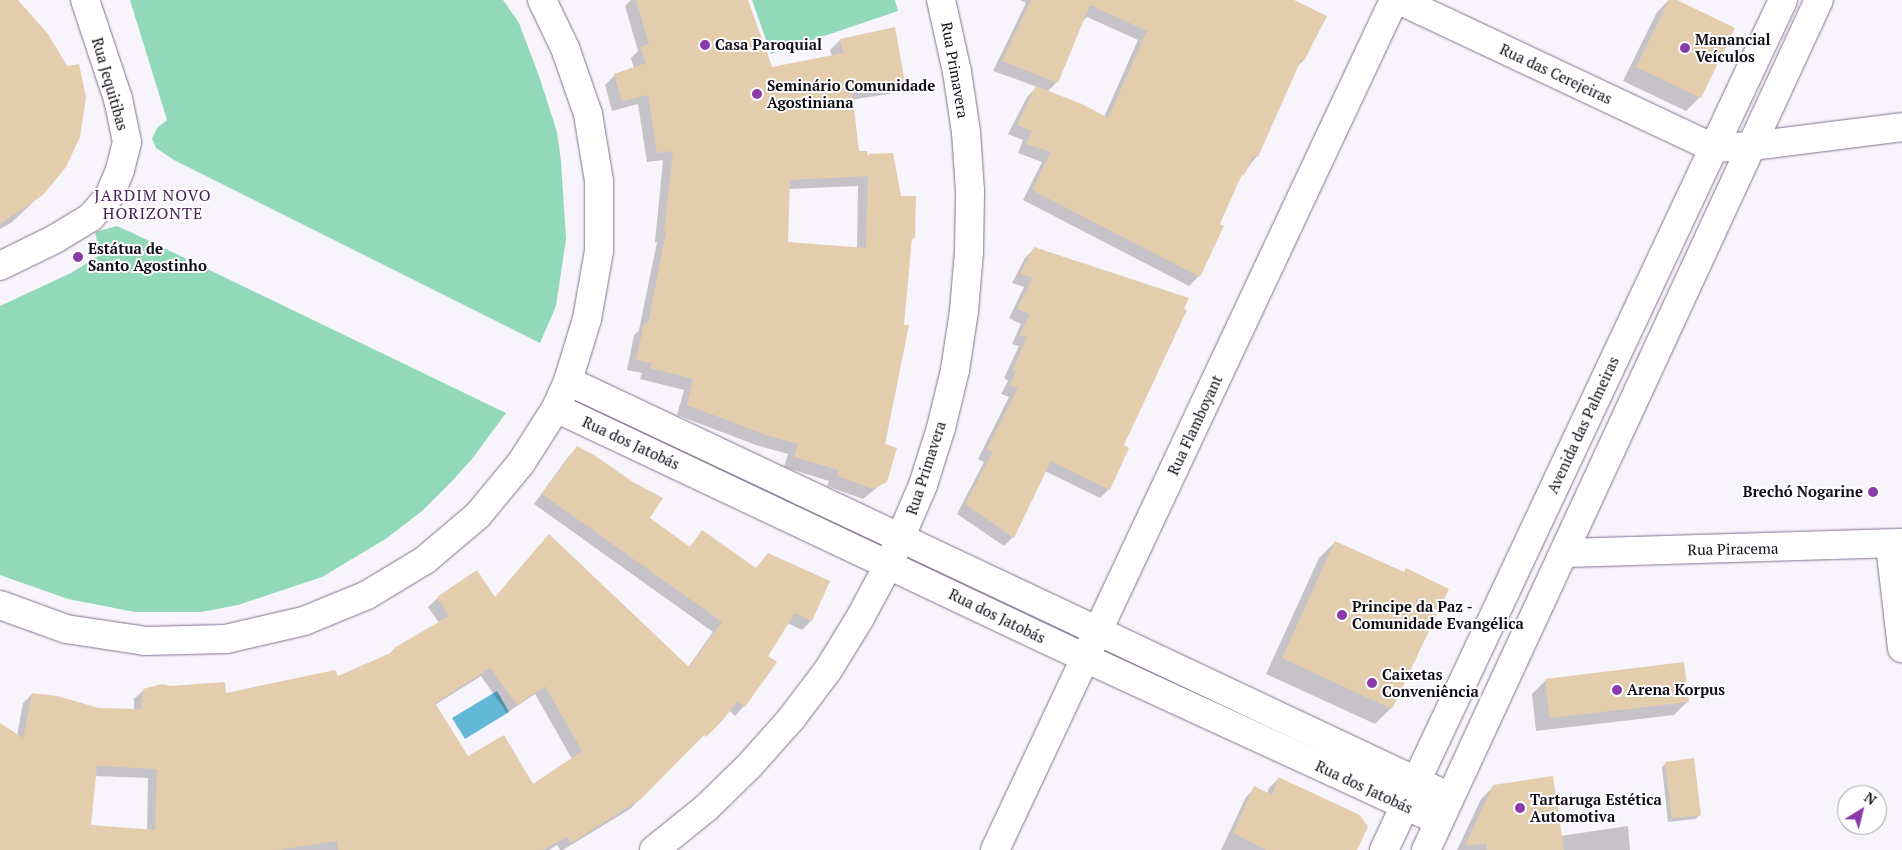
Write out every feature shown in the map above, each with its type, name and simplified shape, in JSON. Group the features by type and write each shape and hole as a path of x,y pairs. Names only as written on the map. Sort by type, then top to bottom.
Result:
{"street":[{"name":"Rua Jequitibas","path":"0,266 55,239 91,217 109,196 120,170 127,142 118,99 85,0"},
{"path":"0,605 66,628 145,641 226,639 304,621 376,590 425,560 478,515 521,463 556,408 568,381 587,319 599,250 598,181 588,114 566,48 542,0"},
{"name":"Rua Primavera","path":"654,850 712,802 750,765 790,719 828,670 860,618 889,564 902,538 923,485 941,428 955,370 964,311 969,251 970,192 966,132 957,72 940,0"},
{"name":"Rua Flamboyant","path":"995,850 1394,0"},
{"name":"Rua das Cerejeiras","path":"1399,0 1714,148"},
{"name":"Avenida das Palmeiras","path":"1384,850 1783,0"},
{"path":"1426,850 1819,0"},
{"path":"1714,148 1752,146 1902,127"},
{"name":"Rua dos Jatobás","path":"568,381 1416,780 1444,809"},
{"name":"Rua dos Jatobás","path":"556,408 1085,658 1404,806 1444,809"},
{"path":"1896,544 1902,648"},
{"name":"Rua Piracema","path":"1564,553 1896,544"}],"green space":[{"path":"130,0 503,0 519,23 540,79 557,132 561,161 566,239 556,306 540,343 174,160 156,148 152,139 157,128 167,120"},
{"path":"752,0 895,0 898,11 771,54"},
{"path":"117,226 506,413 472,459 452,481 422,511 387,538 322,577 238,605 201,612 135,612 68,599 0,575 0,306 71,273 100,255 95,232"}],"water":[{"path":"497,691 509,712 465,739 452,718"}],"building":[{"path":"0,0 18,0 48,34 67,66 79,64 86,97 80,137 66,167 43,195 0,224"},
{"path":"636,0 748,0 772,67 843,53 840,39 895,27 905,83 852,92 859,151 867,151 869,160 869,154 893,153 901,196 916,196 915,238 912,238 904,325 909,325 885,444 897,448 887,482 874,489 837,476 839,470 794,457 798,444 766,435 687,405 693,379 650,368 651,363 636,360 644,323 648,324 666,232 664,232 673,151 657,153 648,95 622,101 614,74 646,63 640,47 649,44","holes":["868,176 866,248 788,242 790,180"]},
{"path":"1031,0 1294,0 1327,16 1304,61 1301,60 1258,157 1254,155 1244,175 1242,174 1220,224 1224,226 1200,277 1032,190 1051,152 1026,144 1032,131 1017,125 1036,86 1082,104 1108,118 1147,31 1090,5 1058,83 1002,61"},
{"name":"Manancial Veículos","path":"1669,0 1677,0 1735,28 1701,98 1636,67"},
{"path":"1034,247 1189,298 1184,309 1187,310 1124,445 1129,448 1110,490 1051,461 1014,538 965,504 993,452 987,449 1018,388 1010,385 1016,371 1013,369 1027,337 1020,335 1030,314 1017,309 1033,278 1020,274"},
{"path":"577,446 594,455 633,482 663,498 650,518 690,547 702,530 756,568 768,553 830,581 812,621 795,613 768,656 777,662 745,707 738,701 721,722 706,737 704,735 641,799 571,843 567,837 543,850 338,850 337,841 278,850 0,850 0,723 23,738 32,693 57,696 99,708 142,709 143,689 162,684 170,686 225,682 226,693 335,670 338,676 395,651 394,648 449,616 437,597 477,570 495,597 549,534 689,667 722,622 542,494","holes":["490,668 517,705 545,686 582,751 533,784 504,735 468,756 435,703","97,766 157,769 155,830 91,825"]},
{"path":"1335,541 1404,572 1406,568 1449,589 1392,709 1282,658"},
{"name":"Arena Korpus","path":"1684,662 1689,702 1550,718 1545,679"},
{"path":"1694,758 1701,815 1672,818 1665,762"},
{"name":"Tartaruga Estética Automotiva","path":"1553,776 1564,850 1487,850 1486,843 1465,846 1493,785"},
{"path":"1278,777 1360,815 1368,827 1357,850 1266,850 1233,833 1254,786 1272,795"}],"place":[{"name":"Casa Paroquial","path":"705,45"},
{"name":"Manancial Veículos","path":"1685,48"},
{"name":"Seminário Comunidade Agostiniana","path":"757,94"},
{"name":"Estátua de Santo Agostinho","path":"78,257"},
{"name":"Brechó Nogarine","path":"1873,492"},
{"name":"Principe da Paz - Comunidade Evangélica","path":"1342,615"},
{"name":"Caixetas Conveniência","path":"1372,683"},
{"name":"Arena Korpus","path":"1617,690"},
{"name":"Tartaruga Estética Automotiva","path":"1520,808"}],"district":[{"name":"JARDIM NOVO HORIZONTE","path":"153,204"}]}
